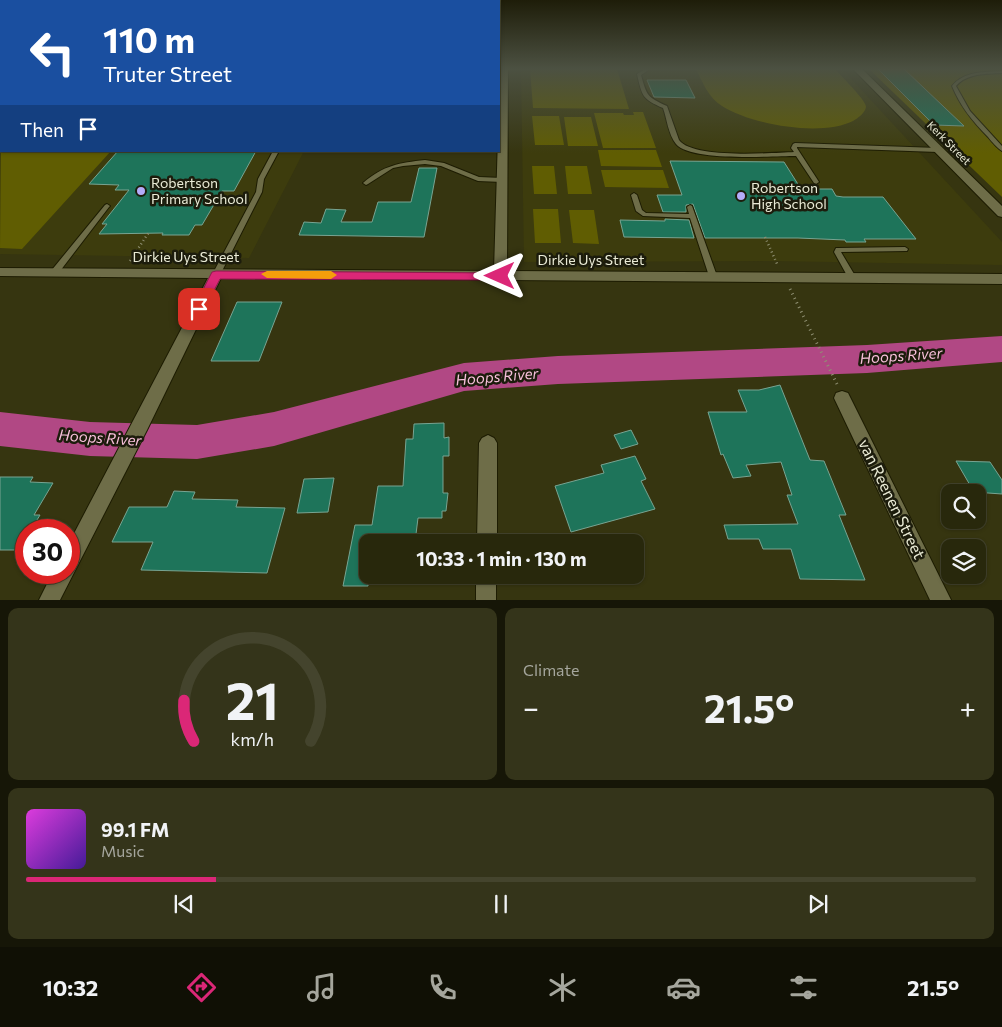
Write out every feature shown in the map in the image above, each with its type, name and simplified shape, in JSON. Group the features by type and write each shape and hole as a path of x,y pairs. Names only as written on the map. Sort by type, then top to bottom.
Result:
{"street":[{"path":"500,276 503,97"},
{"name":"Kerk Street","path":"885,97 1002,213"},
{"name":"Dirkie Uys Street","path":"0,272 216,275 713,276 1002,280"},
{"path":"80,542 120,467 216,275"},
{"name":"van Reenen Street","path":"842,398 941,600"},
{"path":"487,534 488,443"},
{"path":"50,600 58,584"},
{"path":"486,584 486,600"}],"lane":[{"path":"645,97 647,100 665,108 679,144 685,148 706,154 797,154"},
{"path":"958,97 977,123 1002,149"},
{"path":"816,182 793,146 938,150"},
{"path":"216,275 259,192 261,179 275,152"},
{"path":"366,183 391,168 415,162 442,164 478,179 502,180"},
{"path":"634,195 639,211 645,215 693,216"},
{"path":"54,273 106,206"},
{"path":"690,207 713,276"},
{"path":"854,279 837,252 838,250 905,249"}],"path":[{"path":"120,273 150,232"},
{"path":"811,328 834,375"}],"shaded area":[{"name":"Robertson High School","path":"521,97 868,97 1002,242 1002,265 775,261 524,262"},
{"path":"532,97 625,97 629,109 533,108"},
{"path":"860,97 866,107 863,113 853,121 839,126 823,128 787,127 751,119 735,113 722,106 713,98"},
{"path":"898,97 1002,97 1002,197"},
{"path":"633,112 643,112 656,148 603,148 594,113 634,115"},
{"path":"532,116 559,116 564,145 535,145"},
{"path":"564,117 591,117 598,146 568,146"},
{"path":"598,150 656,150 662,167 601,166"},
{"name":"Robertson Primary School","path":"0,152 303,152 249,258 0,254"},
{"path":"1,152 110,152 22,249 0,248"},
{"path":"532,166 554,166 557,194 534,194"},
{"path":"565,166 587,166 592,194 568,194"},
{"path":"601,170 663,170 669,188 605,187"},
{"path":"533,209 558,209 561,243 535,243"},
{"path":"569,210 594,210 599,244 573,243"}],"building":[{"path":"654,97 694,97 695,98"},
{"path":"906,97 933,97 964,126 934,125"},
{"path":"117,152 255,152 234,191 222,191 202,225 195,225 189,235 162,235 163,233 99,234 107,224 102,224 129,190 115,190 119,185 89,184"},
{"path":"670,161 784,162 801,189 832,189 836,196 843,197 883,197 916,239 864,239 866,242 846,242 845,240 798,238 705,238 693,204 686,205 686,212 663,212 657,195 682,195"},
{"path":"419,168 437,168 424,237 299,235 304,222 321,223 326,209 346,210 341,222 372,222 378,202 411,202"},
{"path":"665,219 689,220 694,238 624,237 620,220 665,221"},
{"path":"237,302 282,302 259,361 211,361"},
{"path":"780,385 810,460 824,461 846,515 839,515 865,580 800,579 791,549 763,549 759,539 728,539 724,525 798,524 787,495 792,495 781,462 746,465 751,476 733,478 723,454 721,455 708,412 747,412 738,390 759,390"},
{"path":"444,423 444,438 449,437 449,456 443,456 443,493 448,493 446,511 442,511 442,518 418,518 416,534 359,534 359,584 368,584 368,586 343,586 355,525 372,525 378,486 403,486 406,439 413,439 414,424"},
{"path":"631,430 638,444 621,449 614,435"},
{"path":"635,456 646,479 641,481 655,509 571,532 555,486 604,473 601,465"},
{"path":"956,461 990,462 1002,480 1002,494 986,493 986,484 969,484"},
{"path":"0,477 33,477 30,482 53,483 34,515 40,515 38,519 15,519 15,550 0,550"},
{"path":"334,478 328,512 297,513 304,479"},
{"path":"174,491 195,492 192,499 238,500 236,507 285,508 267,573 141,570 153,542 112,542 129,507 167,507"}],"waterway":[{"name":"Hoops River","path":"0,429 90,439 197,442 274,429 464,377 558,370 867,359 1002,349"}],"slow traffic":[{"path":"267,274 331,275"}],"place":[{"name":"Robertson Primary School","path":"141,191"},
{"name":"Robertson High School","path":"741,196"}],"route":[{"path":"199,309 216,275 500,276"}]}
